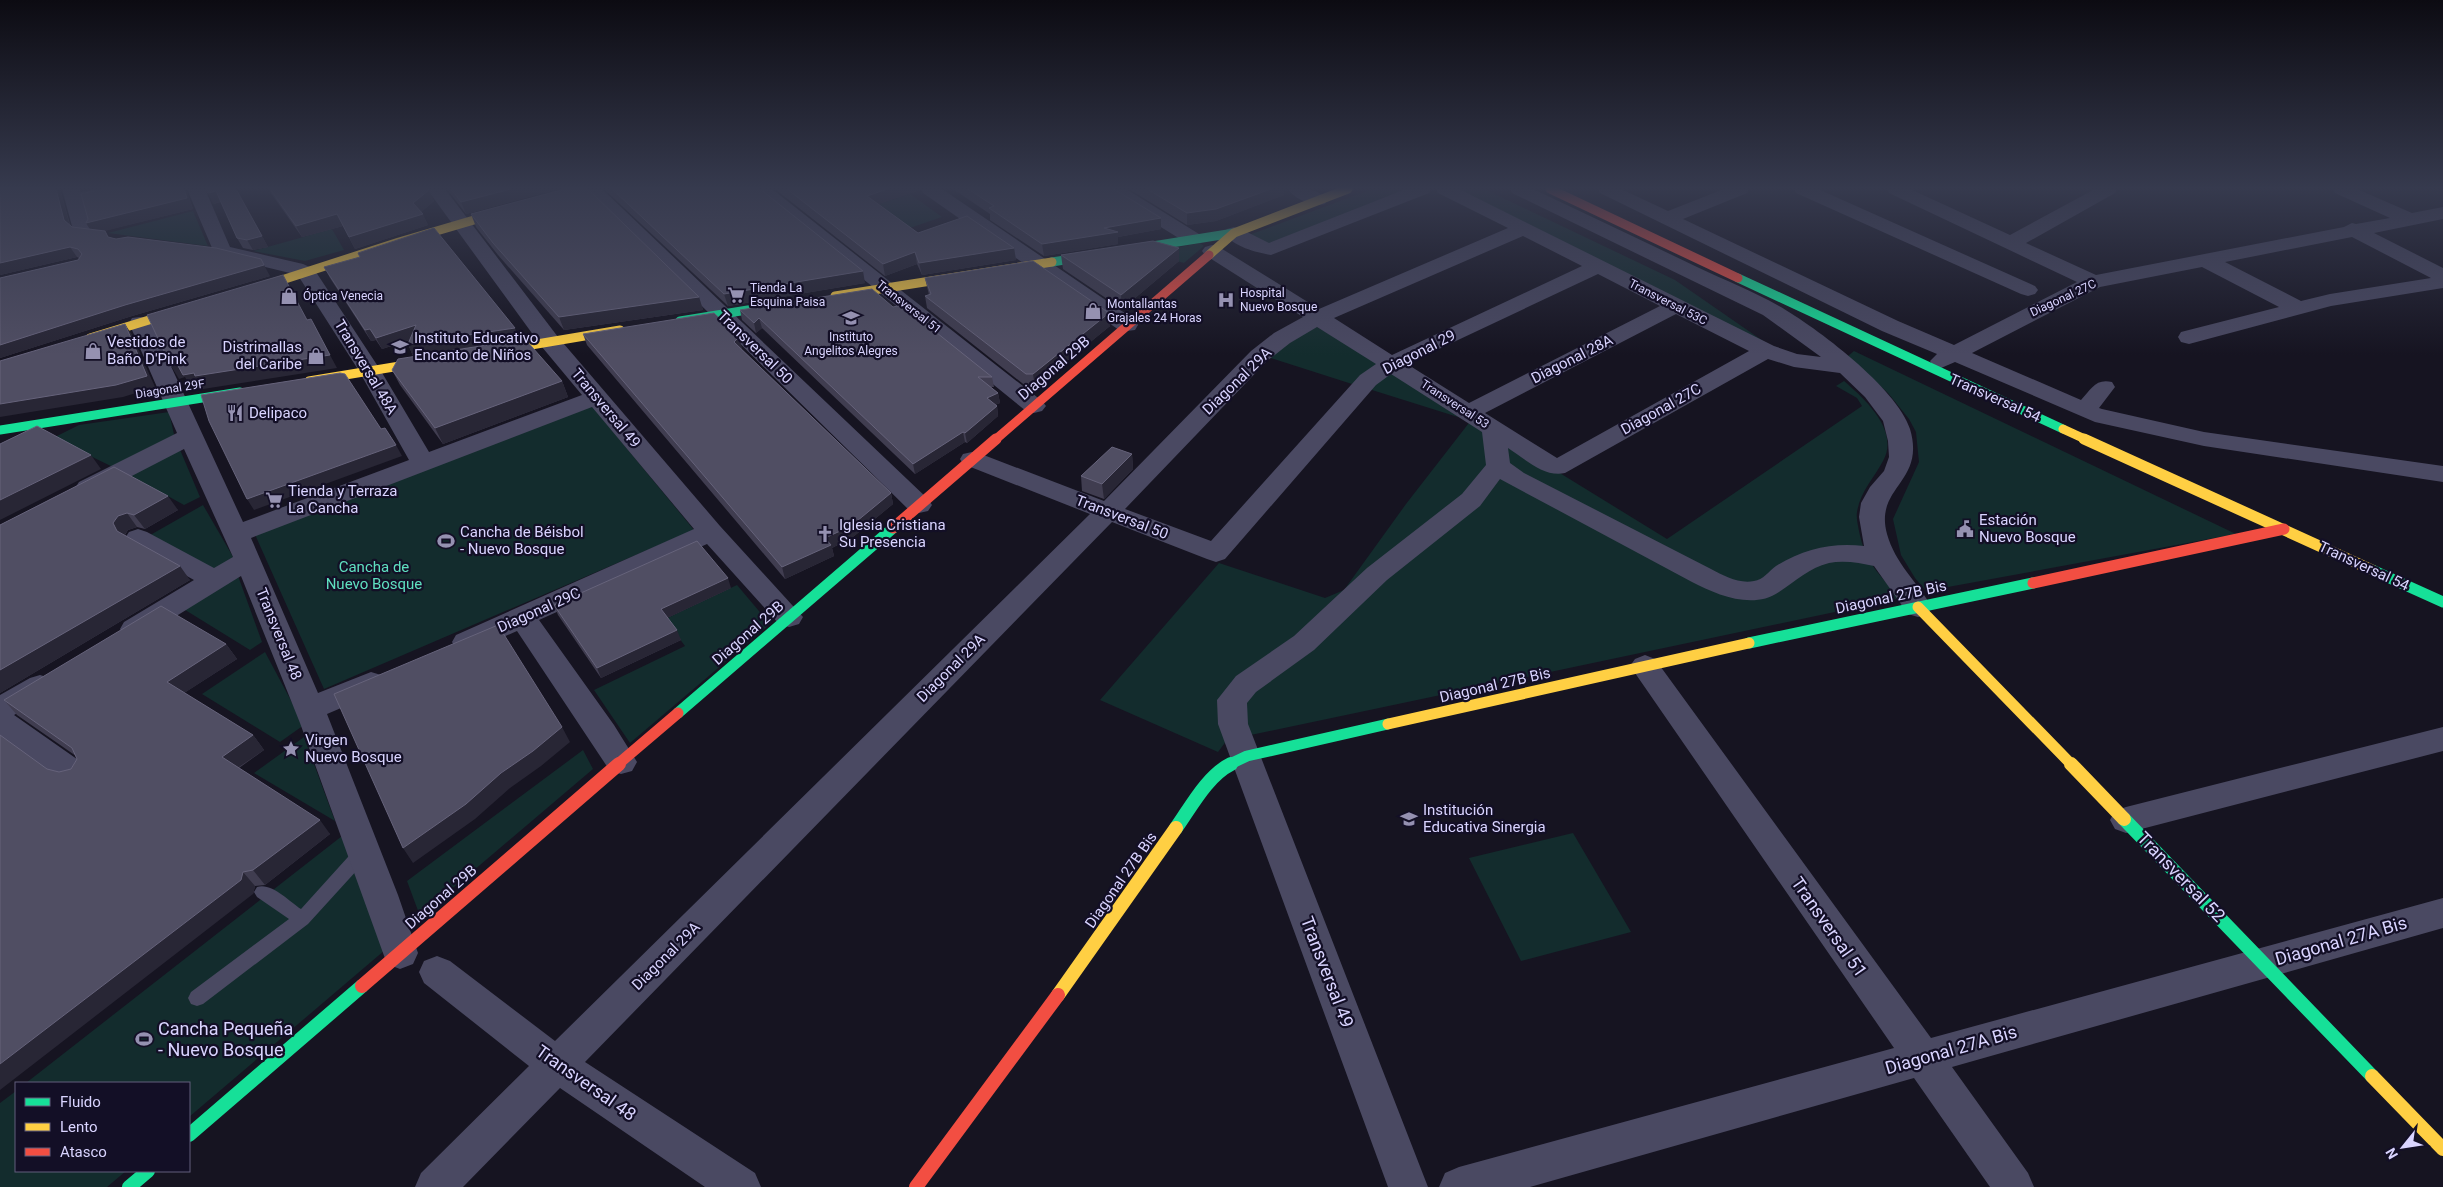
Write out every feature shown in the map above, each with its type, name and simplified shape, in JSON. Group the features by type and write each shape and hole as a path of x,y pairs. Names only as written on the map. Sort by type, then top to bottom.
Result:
{"street":[{"path":"211,244 213,250 296,268 307,273"},
{"path":"242,292 396,244"},
{"name":"Transversal 49","path":"478,244 550,342 711,532 789,617"},
{"name":"Transversal 50","path":"649,244 918,505"},
{"name":"Transversal 51","path":"830,244 1034,406"},
{"path":"1009,244 1127,325"},
{"path":"827,297 1152,244"},
{"name":"Diagonal 29B","path":"190,1135 1220,244"},
{"path":"1254,244 1271,249 1283,244"},
{"name":"Diagonal 29A","path":"435,1187 1259,356 1282,338 1319,318 1488,244"},
{"name":"Transversal 53C","path":"1554,244 1766,350 1794,360 1845,367"},
{"path":"1635,244 1752,300 1789,322 1845,367 1885,407 1895,420 1899,432 1900,463 1874,502 1873,527 1875,544 1918,607"},
{"name":"Transversal 54","path":"1670,244 1929,368 2443,602"},
{"name":"Transversal 54","path":"1723,244 1952,354 2085,411 2126,423 2204,439 2442,473"},
{"path":"1926,244 2028,290"},
{"path":"2014,244 2088,279"},
{"name":"Diagonal 27C","path":"1929,368 2088,279 2276,244"},
{"path":"2382,244 2443,276"},
{"name":"Transversal 53","path":"1212,251 1556,468"},
{"path":"2203,259 2298,308"},
{"name":"Diagonal 29","path":"1216,553 1368,380 1392,363 1598,266"},
{"name":"Transversal 48A","path":"307,273 370,371 423,463"},
{"path":"2189,337 2330,300 2443,282"},
{"path":"664,323 788,303"},
{"path":"75,343 196,306"},
{"name":"Diagonal 28A","path":"1469,412 1675,306"},
{"name":"Transversal 48","path":"140,323 248,560 310,709 364,851 400,953"},
{"path":"483,352 635,328"},
{"name":"Diagonal 27C","path":"1556,468 1766,350"},
{"path":"302,382 446,359"},
{"path":"2085,411 2104,387"},
{"name":"Diagonal 29F","path":"0,430 253,390"},
{"path":"236,534 597,397"},
{"path":"1494,430 1498,466 1515,478 1716,583 1737,589 1756,590 1767,587 1799,565 1827,555 1840,553 1883,558"},
{"path":"66,499 190,436"},
{"name":"Transversal 50","path":"972,459 1216,553"},
{"name":"Transversal 49","path":"1408,1187 1247,756 1233,724 1232,700 1246,684 1304,643 1377,574 1471,500 1498,466"},
{"name":"Diagonal 27B Bis","path":"916,1187 1064,986 1204,789 1223,768 1247,756 1644,666 2284,529"},
{"name":"Diagonal 29C","path":"443,652 523,618 711,532"},
{"path":"138,538 216,580"},
{"path":"109,644 248,560"},
{"name":"Transversal 52","path":"1918,607 2443,1148"},
{"path":"523,618 621,762"},
{"name":"Transversal 51","path":"1644,666 2014,1187"},
{"path":"310,709 399,671"},
{"path":"0,709 59,674"},
{"path":"0,722 73,773"},
{"path":"2126,820 2443,739"},
{"name":"Diagonal 27A Bis","path":"1459,1187 2443,913"},
{"name":"Transversal 48","path":"437,972 556,1065 741,1187"},
{"path":"129,1187 147,1172"}],"lane":[{"path":"197,998 302,919 364,851"},
{"path":"263,892 302,919"}],"green space":[{"path":"277,244 341,244 344,250 305,261 253,251"},
{"path":"1193,244 1204,246 1184,263 1150,253"},
{"path":"1564,244 1600,244 1675,280 1766,343"},
{"path":"1315,326 1380,362 1352,384 1268,357"},
{"path":"1854,351 2236,534 1926,591 1915,578 1901,555 1893,519 1919,462 1916,432 1909,419 1888,393 1848,356"},
{"path":"1395,371 1455,408 1458,417 1372,390 1374,382"},
{"path":"1844,381 1870,406 1884,427 1887,438 1887,450 1883,461 1861,498 1857,519 1862,542 1869,560 1901,598 1227,740 1218,752 1100,700 1219,563 1325,598 1344,590 1406,504 1472,419 1667,539 1862,406 1857,398 1836,386"},
{"name":"Cancha de Béisbol - Nuevo Bosque","path":"591,405 694,530 324,689 253,530"},
{"path":"169,412 175,439 115,468 53,438 79,425"},
{"path":"178,445 200,497 184,505 126,473"},
{"path":"203,505 236,562 213,575 145,538"},
{"path":"237,573 262,642 250,650 182,608"},
{"path":"737,585 770,624 630,743 594,690 685,646 665,619"},
{"path":"265,652 304,725 280,742 202,694"},
{"path":"304,737 335,821 254,773"},
{"path":"583,750 593,769 420,916 407,881"},
{"path":"1573,833 1631,932 1521,961 1469,858"},
{"path":"342,836 385,950 190,1116 190,1082 27,1082"},
{"path":"15,1092 15,1172 125,1172 107,1187 0,1187 0,1103"}],"building":[{"path":"0,244 187,244 216,248 261,259 264,265 125,305 0,345 0,278 78,260 82,254 78,249 70,247 0,263"},
{"path":"384,244 447,244 515,328 408,344 416,325 376,338 370,329 365,330 324,267 360,257 358,253"},
{"path":"494,244 645,244 699,297 559,317"},
{"path":"671,244 830,244 863,271 724,294"},
{"path":"858,244 1009,244 1014,248 919,263 915,252 883,264"},
{"path":"1131,244 1166,244 1179,248 1121,295 1061,255"},
{"path":"1033,261 1109,313 1033,374 1026,374 925,296 931,294 925,278"},
{"path":"283,275 307,320 311,319 330,355 195,376 194,373 183,375 177,364 171,366 147,315"},
{"path":"872,289 893,307 902,305 992,377 978,377 998,393 987,398 997,406 965,433 963,432 913,464 759,318 754,323 740,310"},
{"path":"714,313 739,337 734,342 891,493 851,526 825,538 831,545 782,567 583,334"},
{"path":"125,324 147,376 116,385 0,404 0,361"},
{"path":"525,339 562,381 435,428 392,370 398,359"},
{"path":"340,373 345,374 381,429 385,428 396,445 247,499 209,421 201,395"},
{"path":"37,426 91,455 0,500 0,444"},
{"path":"1112,447 1132,454 1102,484 1081,476"},
{"path":"114,467 168,496 134,515 127,513 118,516 113,523 117,531 180,566 0,670 0,525"},
{"path":"697,541 728,578 661,609 677,630 597,668 554,605"},
{"path":"161,606 226,644 167,682 253,735 222,757 320,820 253,870 243,872 241,880 0,1064 0,735 47,769 59,772 71,769 77,759 72,748 4,700"},
{"path":"498,625 562,727 533,751 501,773 466,804 403,848 334,694"}],"traffic: fast":[{"path":"1052,262 1162,244"},
{"path":"1738,278 2063,429"},
{"path":"680,321 778,305"},
{"path":"0,430 240,392"},
{"path":"678,713 893,528"},
{"path":"2372,570 2443,602"},
{"path":"1749,643 2033,583"},
{"path":"1176,828 1204,789 1223,768 1247,756 1388,724"},
{"path":"2124,819 2372,1076"},
{"path":"190,1134 362,986"},
{"path":"129,1187 147,1172"}],"traffic: slow":[{"path":"251,290 392,244"},
{"path":"1209,255 1221,244"},
{"path":"835,296 1052,262"},
{"path":"90,338 185,309"},
{"path":"495,351 620,330"},
{"path":"309,381 430,361"},
{"path":"2063,429 2372,570"},
{"path":"1918,607 2124,819"},
{"path":"1388,724 1749,643"},
{"path":"1058,995 1176,828"},
{"path":"2372,1076 2443,1149"}],"traffic: jam":[{"path":"1667,244 1738,278"},
{"path":"893,528 1209,255"},
{"path":"2033,583 2284,529"},
{"path":"362,986 678,713"},
{"path":"916,1187 1058,995"}],"place":[{"name":"Tienda La Esquina Paisa","path":"736,295"},
{"name":"Óptica Venecia","path":"289,296"},
{"name":"Hospital Nuevo Bosque","path":"1226,300"},
{"name":"Montallantas Grajales 24 Horas","path":"1093,311"},
{"name":"Instituto Angelitos Alegres","path":"851,318"},
{"name":"Instituto Educativo Encanto de Niños","path":"400,347"},
{"name":"Vestidos de Baño D'Pink","path":"93,351"},
{"name":"Distrimallas del Caribe","path":"316,356"},
{"name":"Delipaco","path":"235,413"},
{"name":"Tienda y Terraza La Cancha","path":"274,500"},
{"name":"Estación Nuevo Bosque","path":"1965,529"},
{"name":"Iglesia Cristiana Su Presencia","path":"825,534"},
{"name":"Cancha de Béisbol - Nuevo Bosque","path":"446,541"},
{"name":"Virgen Nuevo Bosque","path":"291,749"},
{"name":"Institución Educativa Sinergia","path":"1409,819"},
{"name":"Cancha Pequeña - Nuevo Bosque","path":"144,1039"}],"park label":[{"name":"Cancha de Nuevo Bosque","path":"374,576"}]}
